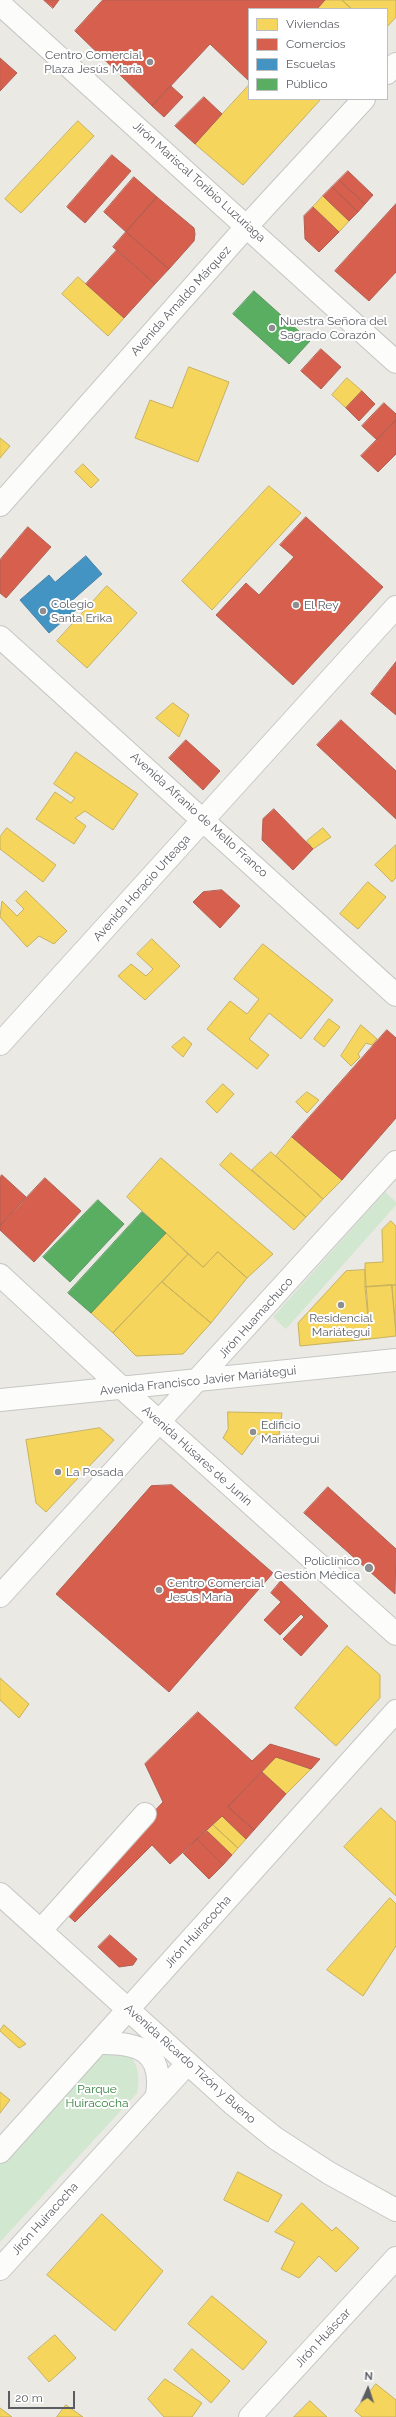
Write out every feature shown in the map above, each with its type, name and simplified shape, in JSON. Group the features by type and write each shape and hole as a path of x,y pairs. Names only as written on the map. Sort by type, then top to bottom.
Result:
{"street":[{"name":"Jirón Mariscal Toribio Luzuriaga","path":"0,4 396,362"},
{"path":"388,72 396,64"},
{"name":"Avenida Arnaldo Márquez","path":"0,505 247,226 363,100"},
{"name":"Avenida Horacio Urteaga","path":"0,1044 396,607"},
{"name":"Avenida Afranio de Mello Franco","path":"0,637 204,819 396,995"},
{"name":"Jirón Huamachuco","path":"0,1596 158,1421 198,1381 396,1162"},
{"name":"Avenida Húsares de Junín","path":"0,1274 122,1389 396,1634"},
{"name":"Avenida Francisco Javier Mariátegui","path":"0,1400 122,1389 396,1360"},
{"name":"Jirón Huiracocha","path":"0,2152 396,1711"},
{"path":"41,1930 145,1814"},
{"name":"Avenida Ricardo Tizón y Bueno","path":"0,1894 234,2105 275,2138 329,2173 396,2210"},
{"path":"99,2043 122,2042 134,2045 144,2051 158,2071 158,2095"},
{"name":"Jirón Huiracocha","path":"0,2269 188,2063"},
{"name":"Jirón Huáscar","path":"250,2417 396,2258"}],"green space":[{"path":"385,1192 396,1202 396,1205 286,1329 273,1317"},
{"name":"Parque Huiracocha","path":"114,2051 128,2053 134,2063 138,2072 137,2093 0,2242 0,2161 96,2055"}],"building: Viviendas":[{"path":"325,0 342,0 351,8 318,8"},
{"path":"342,0 396,0 396,17 388,26 388,8 351,8"},
{"path":"248,86 248,100 320,100 243,185 195,144"},
{"path":"78,121 94,136 21,213 5,199"},
{"path":"323,196 349,221 339,232 313,207"},
{"path":"78,277 124,318 108,336 62,294"},
{"path":"189,367 229,382 198,462 135,438 150,400 172,408"},
{"path":"347,378 362,391 346,408 332,395"},
{"path":"0,438 10,446 0,458"},
{"path":"83,464 99,480 91,488 75,472"},
{"path":"269,486 301,513 212,610 182,581"},
{"path":"107,586 137,613 87,668 57,641"},
{"path":"173,703 189,715 179,737 156,718"},
{"path":"76,752 138,794 113,830 85,811 75,818 86,826 74,844 36,819 55,792 71,803 75,798 54,784"},
{"path":"7,828 56,865 43,882 0,849 0,837"},
{"path":"323,828 331,837 313,849 307,841"},
{"path":"396,845 396,878 392,882 375,865"},
{"path":"368,882 386,897 358,929 340,914"},
{"path":"26,891 67,931 54,944 39,936 27,947 0,917 2,901 17,916 24,909 16,901"},
{"path":"152,939 180,966 145,1000 118,976 131,964 146,976 153,969 137,954"},
{"path":"263,944 333,1000 301,1039 269,1013 249,1039 269,1055 257,1069 207,1029 230,1001 247,1014 259,999 234,979"},
{"path":"329,1019 340,1027 324,1047 314,1039"},
{"path":"361,1025 377,1039 372,1045 366,1043 358,1054 360,1057 351,1066 341,1056"},
{"path":"184,1037 192,1044 183,1057 172,1047"},
{"path":"223,1084 234,1094 217,1113 206,1102"},
{"path":"307,1092 319,1100 307,1113 296,1102"},
{"path":"292,1137 342,1180 323,1199 276,1156"},
{"path":"271,1152 323,1199 306,1217 252,1170"},
{"path":"231,1153 306,1217 294,1230 220,1165"},
{"path":"161,1158 273,1254 247,1278 218,1252 203,1267 127,1197"},
{"path":"391,1221 396,1226 396,1285 365,1287 365,1263 383,1262 382,1230"},
{"path":"166,1233 188,1254 113,1333 91,1313"},
{"path":"218,1252 247,1278 211,1323 162,1282 188,1254 203,1267"},
{"name":"Residencial Mariátegui","path":"365,1270 370,1339 300,1346 298,1323 346,1271"},
{"path":"162,1282 211,1323 183,1354 136,1356 113,1333"},
{"path":"392,1285 396,1336 370,1339 365,1287"},
{"path":"392,1285 396,1285 396,1330"},
{"name":"Edificio Mariátegui","path":"228,1412 282,1413 279,1435 257,1434 242,1455 223,1438 228,1429"},
{"name":"La Posada","path":"100,1428 114,1440 46,1512 36,1503 26,1440"},
{"path":"347,1646 380,1675 380,1698 336,1746 295,1708"},
{"path":"0,1678 29,1704 19,1718 0,1700"},
{"path":"276,1757 311,1769 286,1794 262,1772"},
{"path":"381,1808 396,1822 396,1896 344,1847"},
{"path":"222,1816 246,1839 238,1848 213,1825"},
{"path":"213,1825 238,1848 232,1855 207,1831"},
{"path":"390,1898 396,1904 396,1946 363,1996 327,1970"},
{"path":"4,2025 26,2044 19,2048 0,2031"},
{"path":"0,2092 10,2100 0,2113"},
{"path":"238,2172 282,2195 268,2222 224,2200"},
{"path":"302,2203 332,2231 336,2227 359,2248 336,2272 319,2256 299,2278 281,2269 295,2242 275,2232"},
{"path":"102,2214 163,2271 115,2331 47,2275"},
{"path":"212,2296 267,2342 243,2370 188,2324"},
{"path":"55,2335 76,2358 49,2382 28,2358"},
{"path":"192,2349 230,2381 211,2403 174,2370"},
{"path":"165,2379 202,2403 192,2417 164,2417 148,2399"},
{"path":"376,2384 396,2400 396,2417 362,2417 355,2411"},
{"path":"310,2401 327,2417 294,2417"},
{"path":"66,2405 83,2417 57,2417"},
{"path":"0,2408 12,2417 0,2417"}],"building: Comercios":[{"path":"44,0 59,0 53,8"},
{"name":"Centro Comercial Plaza Jesús María","path":"103,0 325,0 318,8 248,8 248,80 210,44 152,106 75,31"},
{"path":"0,58 17,73 0,91"},
{"path":"171,86 183,97 164,117 152,106"},
{"path":"204,97 222,114 195,144 175,126"},
{"path":"112,155 131,171 85,223 67,207"},
{"path":"348,171 373,195 365,204 339,180"},
{"path":"134,177 157,197 126,232 104,212"},
{"path":"339,180 365,204 358,212 332,187"},
{"path":"332,187 358,212 349,221 323,196"},
{"path":"157,197 194,228 195,234 194,241 169,269 126,232"},
{"path":"396,204 396,272 369,301 335,271"},
{"path":"313,207 339,232 319,252 305,239 304,216"},
{"path":"126,232 169,269 155,284 113,247"},
{"path":"117,250 155,284 124,318 86,284"},
{"path":"321,349 341,367 321,389 301,371"},
{"path":"362,391 375,404 359,421 346,408"},
{"path":"384,403 396,414 396,420 377,440 362,426"},
{"path":"396,420 396,454 378,472 361,456"},
{"name":"El Rey","path":"306,517 383,587 293,685 216,615 246,583 259,595 294,557 280,545"},
{"path":"28,527 51,547 6,598 0,593 0,560"},
{"path":"396,662 396,715 371,694"},
{"path":"341,720 396,771 396,819 317,745"},
{"path":"186,740 220,771 203,790 169,758"},
{"path":"274,809 313,849 293,870 262,840 263,819"},
{"path":"222,890 240,906 220,928 193,902 203,892"},
{"path":"387,1030 396,1038 396,1118 342,1180 292,1137"},
{"path":"2,1175 26,1197 0,1226 0,1177"},
{"path":"45,1178 81,1211 34,1262 0,1230 0,1226"},
{"name":"Centro Comercial Jesús María","path":"172,1485 273,1573 169,1692 56,1594 151,1486"},
{"path":"328,1487 396,1549 395,1594 304,1513"},
{"path":"281,1581 328,1626 301,1656 283,1639 304,1617 301,1614 280,1635 264,1620 281,1602 271,1593"},
{"path":"198,1712 252,1761 270,1744 320,1759 311,1769 276,1757 228,1807 254,1830 246,1839 222,1816 170,1864 152,1845 75,1922 62,1910 163,1802 145,1764"},
{"path":"262,1772 286,1794 254,1830 228,1807"},
{"path":"207,1831 232,1855 223,1865 197,1839"},
{"path":"197,1839 223,1865 209,1879 183,1853"},
{"path":"110,1935 137,1959 133,1965 119,1967 98,1947"}],"building: Escuelas":[{"path":"86,556 102,574 68,604 78,608 49,633 20,600 49,575 55,582"}],"building: Público":[{"name":"Nuestra Señora del Sagrado Corazón","path":"254,291 310,341 289,364 233,314"},
{"path":"98,1200 124,1224 70,1282 43,1257"},
{"path":"142,1212 166,1233 91,1313 68,1293"}],"place":[{"name":"Centro Comercial Plaza Jesús María","path":"150,62"},
{"name":"Nuestra Señora del Sagrado Corazón","path":"272,328"},
{"name":"El Rey","path":"296,605"},
{"name":"Colegio Santa Erika","path":"43,611"},
{"name":"Residencial Mariátegui","path":"341,1305"},
{"name":"Edificio Mariátegui","path":"253,1432"},
{"name":"La Posada","path":"58,1472"},
{"name":"Policlínico Gestión Médica","path":"369,1568"},
{"name":"Centro Comercial Jesús María","path":"159,1590"}]}
